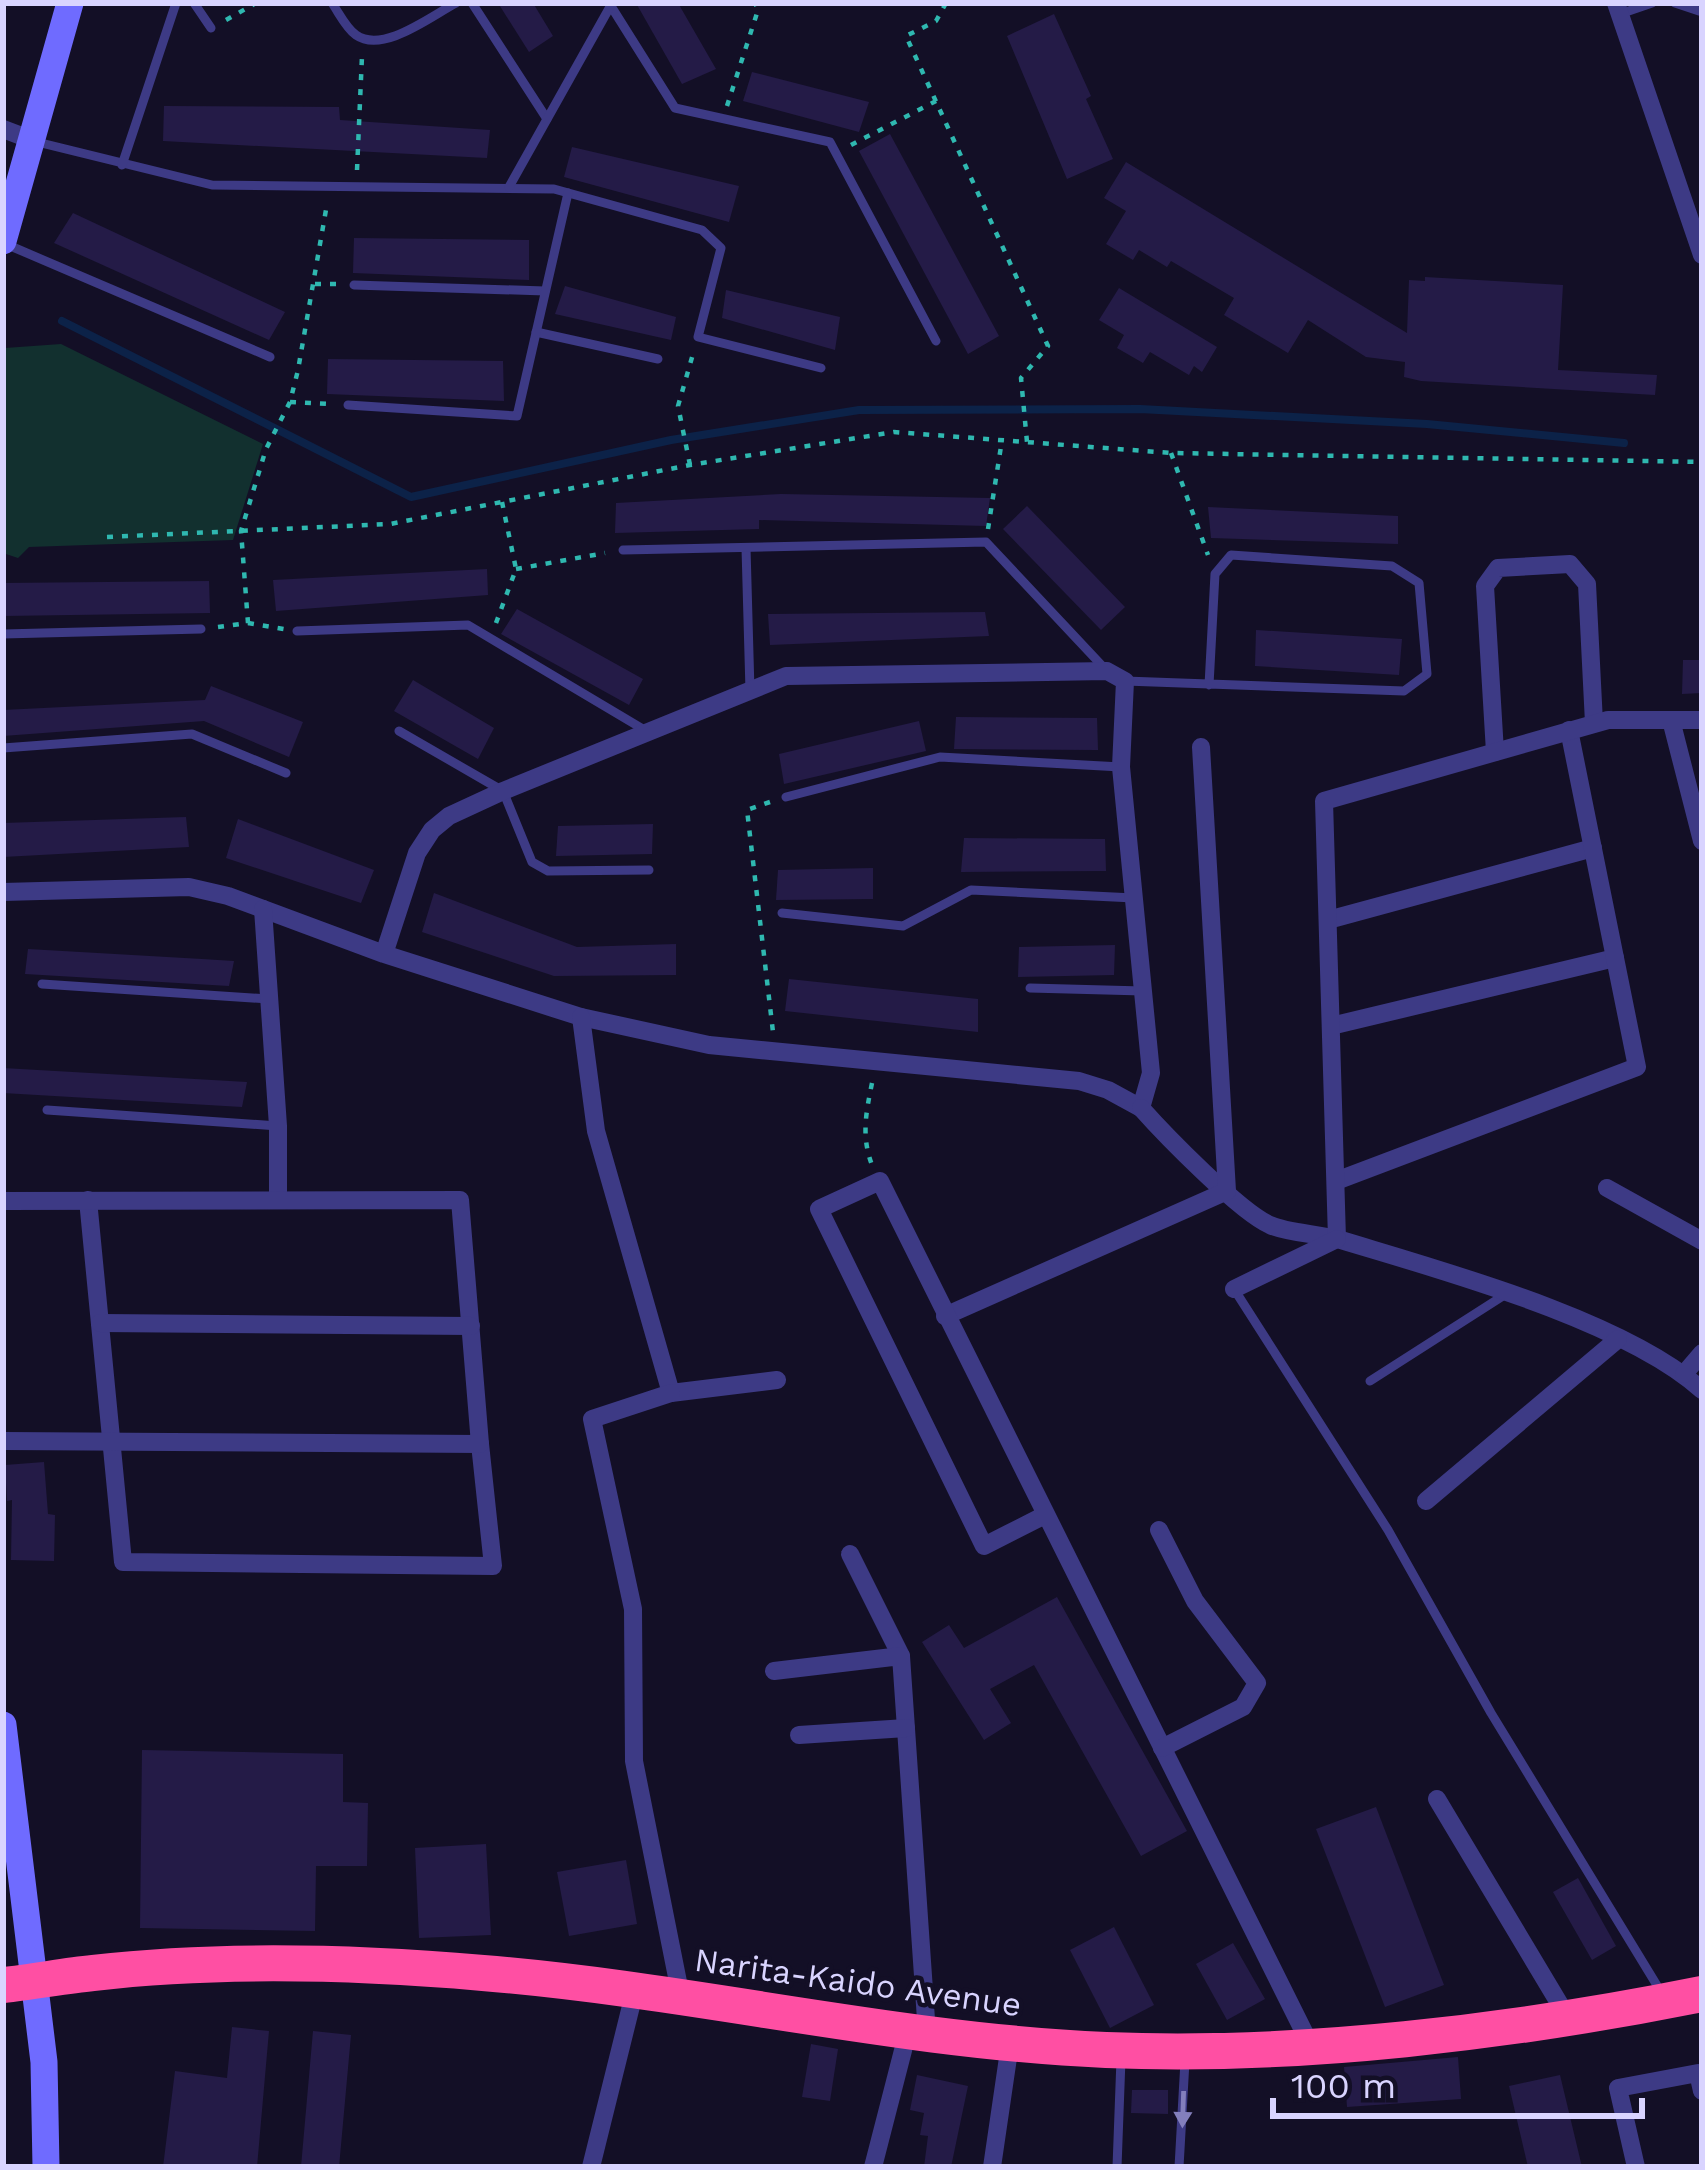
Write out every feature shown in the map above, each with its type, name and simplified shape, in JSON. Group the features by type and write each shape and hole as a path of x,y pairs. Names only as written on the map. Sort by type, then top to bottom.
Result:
{"highway":[{"name":"Narita-Kaido Avenue","path":"19,1983 95,1972 253,1964 372,1965 635,1990 1010,2044 1121,2050 1310,2044 1568,2018 1684,1998"}],"street":[{"path":"3,242 12,134 70,3"},
{"path":"1618,9 1702,255"},
{"path":"1495,752 1485,586 1498,568 1570,564 1587,584 1594,723"},
{"path":"384,954 417,853 432,830 449,816 786,676 1116,676 1120,767 1151,1073 1141,1108"},
{"path":"1671,720 1702,842"},
{"path":"1337,1239 1324,802 1594,723 1702,720"},
{"path":"1336,1181 1637,1067 1569,730"},
{"path":"1202,747 1227,1191"},
{"path":"1328,920 1593,848"},
{"path":"3,892 189,887 580,1017 710,1045 1078,1081 1141,1108 1227,1191 1270,1225 1337,1239 1506,1294 1618,1340 1684,1374 1702,1390"},
{"path":"263,909 278,1126 278,1200"},
{"path":"1331,1026 1615,958"},
{"path":"580,1017 596,1132 671,1393"},
{"path":"1045,1515 984,1546 819,1209 879,1181 1310,2044"},
{"path":"1606,1188 1702,1241"},
{"path":"945,1316 1227,1191"},
{"path":"3,1201 88,1200 460,1200 493,1566 123,1562 88,1200"},
{"path":"1234,1289 1337,1239"},
{"path":"100,1323 471,1327"},
{"path":"1426,1502 1618,1340"},
{"path":"1684,1374 1702,1353"},
{"path":"681,1997 634,1761 633,1610 592,1419 671,1393 777,1380"},
{"path":"3,1441 480,1444"},
{"path":"1159,1530 1195,1601 1257,1683 1244,1707 1162,1748"},
{"path":"850,1554 902,1656 906,1728 917,2033 873,2167"},
{"path":"774,1671 902,1656"},
{"path":"3,1725 19,1983 44,2062 46,2167"},
{"path":"799,1735 906,1728"},
{"path":"1437,1799 1568,2018"},
{"path":"591,2167 635,1990"},
{"path":"992,2167 1010,2044"},
{"path":"1636,2167 1618,2088 1697,2073 1702,2091"}],"lane":[{"path":"122,165 176,3"},
{"path":"194,3 211,28"},
{"path":"332,3 352,32 380,42 456,3"},
{"path":"472,3 547,119"},
{"path":"1618,9 1652,3"},
{"path":"1675,3 1702,11"},
{"path":"509,188 610,4 675,108 830,142 936,341"},
{"path":"12,134 212,185 509,188 568,193 702,230 721,248 698,337 821,368"},
{"path":"348,405 517,416 568,193"},
{"path":"3,242 270,356"},
{"path":"354,285 545,291"},
{"path":"536,332 658,359"},
{"path":"623,550 986,542 1116,676 1209,685 1405,691 1427,674 1419,583 1392,566 1231,555 1215,574 1209,685"},
{"path":"746,548 750,691"},
{"path":"297,631 468,625 648,732"},
{"path":"3,634 200,629"},
{"path":"399,731 503,791 532,862 548,871 649,870"},
{"path":"3,748 192,734 286,773"},
{"path":"786,797 940,757 1120,767"},
{"path":"782,913 903,926 971,890 1134,898"},
{"path":"42,984 269,999"},
{"path":"1030,988 1143,991"},
{"path":"47,1110 278,1126"},
{"path":"1234,1289 1388,1530 1491,1713 1684,1998"},
{"path":"1370,1381 1506,1294"},
{"path":"1117,2167 1121,2050"},
{"path":"1179,2167 1185,2050"}],"path":[{"path":"211,28 256,3"},
{"path":"723,118 758,10 754,3"},
{"path":"946,3 936,20 906,36 1048,346 1021,378 1027,442"},
{"path":"356,188 362,39"},
{"path":"835,153 937,101"},
{"path":"248,623 241,531 266,449 290,402 329,188"},
{"path":"315,284 354,285"},
{"path":"690,465 678,406 698,337"},
{"path":"290,402 348,405"},
{"path":"107,537 390,524 690,465 894,432 1171,453 1702,463"},
{"path":"986,542 1002,440"},
{"path":"1171,453 1215,574"},
{"path":"490,638 517,569 502,502"},
{"path":"517,569 623,550"},
{"path":"200,629 248,623 297,631"},
{"path":"775,1050 747,810 786,797"},
{"path":"876,1059 864,1122 865,1146 879,1181"}],"green space":[{"path":"61,344 263,444 233,540 29,547 18,558 3,553 5,348"}],"building":[{"path":"498,3 533,3 553,36 529,52"},
{"path":"636,3 678,3 716,69 682,84"},
{"path":"1054,14 1113,159 1067,179 1007,36"},
{"path":"752,72 869,102 859,132 743,101"},
{"path":"164,106 339,107 340,120 490,130 487,158 163,141"},
{"path":"890,134 999,336 968,354 859,151"},
{"path":"572,147 739,186 729,222 564,177"},
{"path":"1126,162 1407,333 1409,280 1563,285 1558,370 1657,375 1655,395 1421,381 1404,377 1405,362 1366,357 1308,320 1288,353 1224,315 1234,298 1171,261 1167,267 1139,250 1133,260 1106,244 1126,211 1104,198"},
{"path":"73,213 285,312 269,340 54,243"},
{"path":"354,238 529,240 529,280 353,273"},
{"path":"565,286 676,317 671,340 555,314"},
{"path":"1119,288 1217,347 1202,372 1194,366 1189,375 1150,352 1143,363 1117,348 1124,335 1099,320"},
{"path":"726,290 840,317 835,350 722,318"},
{"path":"328,359 503,361 504,401 327,394"},
{"path":"781,494 990,498 986,526 759,520 759,529 615,533 616,503"},
{"path":"1027,506 1125,607 1101,630 1003,529"},
{"path":"1208,507 1398,516 1398,544 1211,538"},
{"path":"487,569 488,595 276,611 273,580"},
{"path":"209,581 210,613 3,616 3,583"},
{"path":"517,609 643,679 629,705 501,634"},
{"path":"985,612 989,636 770,645 768,614"},
{"path":"1256,630 1402,639 1399,675 1255,666"},
{"path":"1683,660 1702,660 1702,693 1682,694"},
{"path":"413,680 494,728 478,759 394,711"},
{"path":"211,686 303,722 289,757 204,721 3,736 3,710 205,700"},
{"path":"956,717 1097,718 1098,750 954,749"},
{"path":"919,721 926,751 784,784 779,754"},
{"path":"186,817 189,847 3,857 3,823"},
{"path":"238,819 374,870 361,903 226,858"},
{"path":"653,824 652,854 556,856 558,826"},
{"path":"964,838 1105,839 1106,871 961,872"},
{"path":"873,868 873,899 776,900 778,870"},
{"path":"434,893 577,947 676,944 676,975 554,976 422,932"},
{"path":"1115,945 1114,975 1018,977 1019,947"},
{"path":"28,949 234,961 229,986 25,974"},
{"path":"789,979 978,999 978,1032 785,1011"},
{"path":"3,1068 247,1082 242,1107 3,1093"},
{"path":"44,1462 48,1514 55,1515 54,1561 11,1560 12,1500 7,1501 5,1465"},
{"path":"1057,1597 1187,1831 1141,1856 1034,1665 990,1689 1011,1723 984,1740 922,1642 949,1625 964,1648"},
{"path":"142,1750 343,1754 343,1802 368,1803 367,1866 316,1866 315,1931 140,1928"},
{"path":"1376,1807 1444,1985 1385,2007 1316,1829"},
{"path":"486,1844 491,1935 419,1938 415,1848"},
{"path":"626,1860 637,1924 569,1936 557,1872"},
{"path":"1578,1878 1616,1946 1592,1960 1553,1892"},
{"path":"1114,1927 1154,2005 1110,2028 1070,1950"},
{"path":"1233,1943 1265,1999 1227,2020 1196,1964"},
{"path":"232,2027 269,2031 257,2167 163,2167 175,2071 227,2078"},
{"path":"313,2031 351,2035 339,2167 301,2167"},
{"path":"811,2044 838,2049 830,2101 802,2097"},
{"path":"1458,2057 1461,2099 1347,2107 1344,2067"},
{"path":"917,2075 968,2086 951,2167 924,2167 928,2136 920,2135 924,2113 910,2110"},
{"path":"1560,2075 1582,2167 1528,2167 1509,2086"},
{"path":"1132,2090 1168,2090 1168,2114 1131,2113"}],"waterway":[{"path":"62,321 411,497 671,440 859,410 1140,409 1427,424 1624,443"}]}
